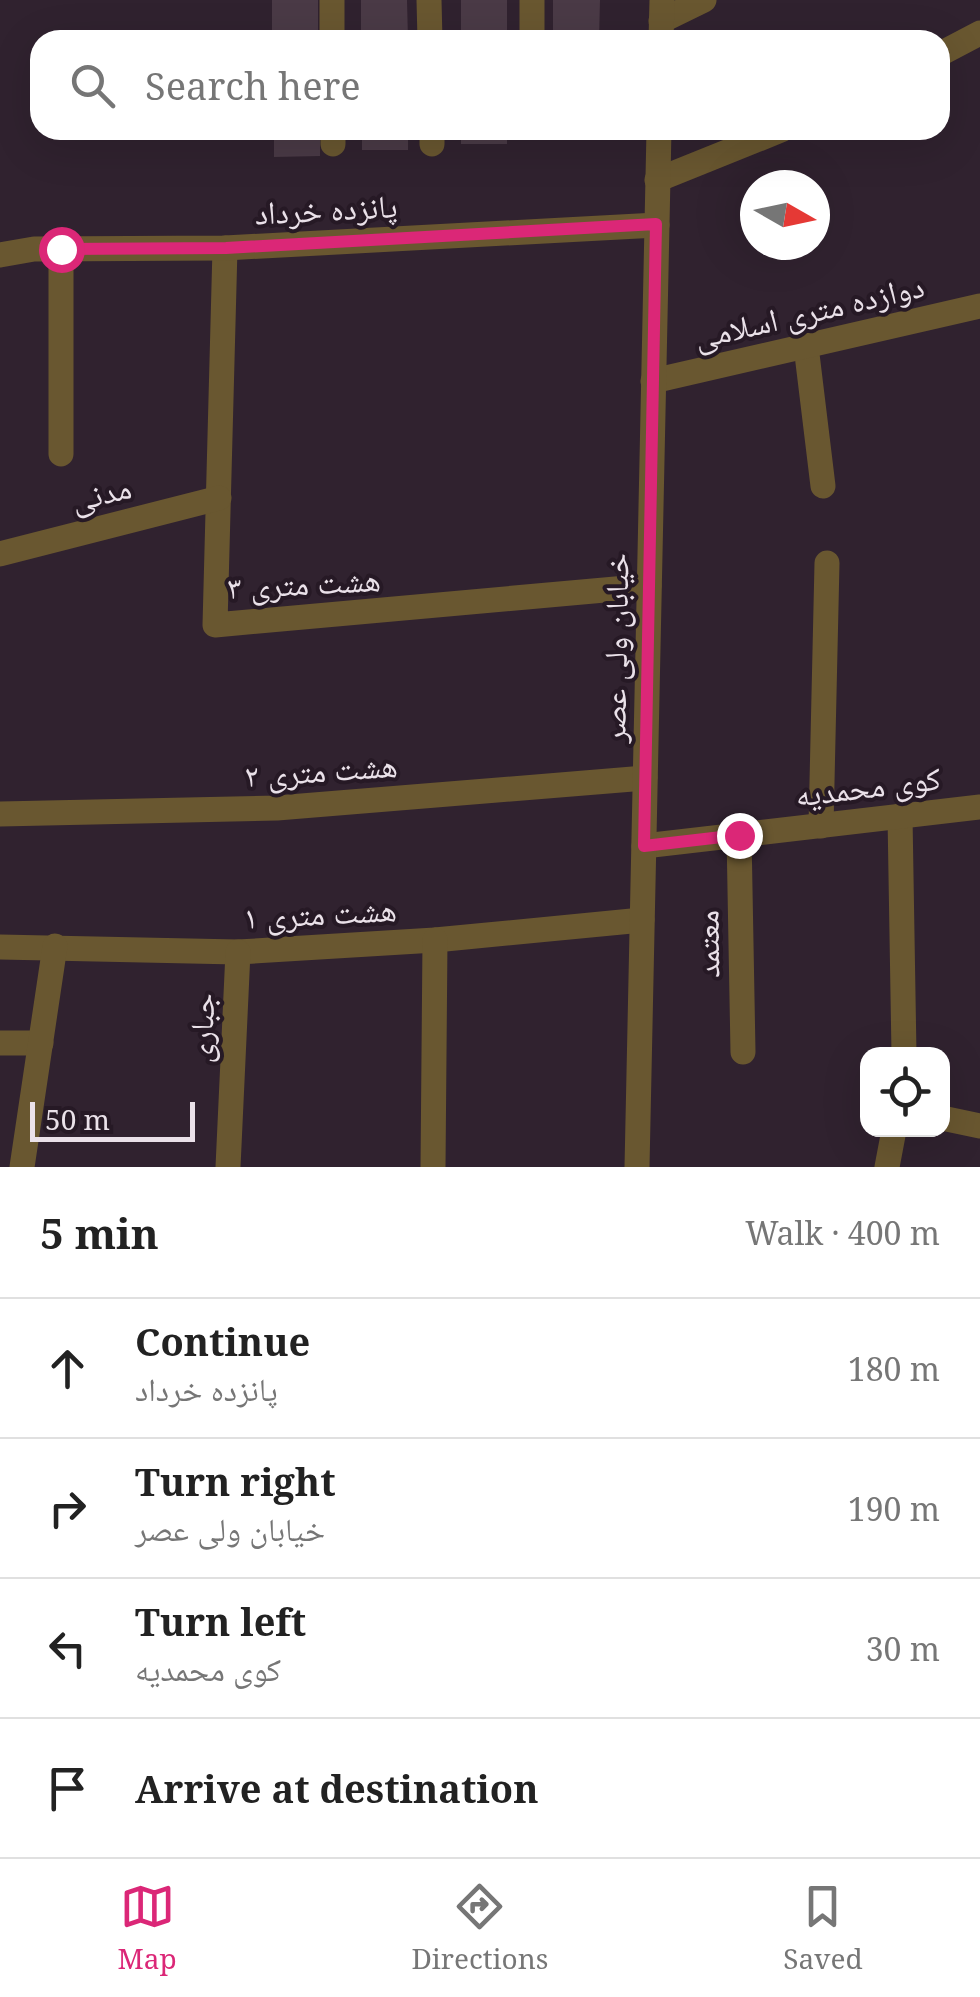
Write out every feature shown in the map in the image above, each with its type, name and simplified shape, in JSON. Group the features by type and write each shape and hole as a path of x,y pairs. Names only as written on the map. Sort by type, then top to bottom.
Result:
{"street":[{"path":"332,0 332,30"},
{"path":"430,0 430,30"},
{"path":"532,0 532,30"},
{"path":"661,20 704,0"},
{"path":"950,49 980,33"},
{"name":"خیابان ولی عصر","path":"638,1167 658,140"},
{"path":"657,180 756,140"},
{"name":"پانزده خرداد","path":"0,255 61,249 226,248 656,224"},
{"name":"هشت متری ۳","path":"226,248 215,625 649,586"},
{"path":"61,249 62,454"},
{"name":"دوازده متری اسلامی","path":"653,381 980,306"},
{"path":"806,346 823,486"},
{"name":"مدنی","path":"0,554 218,498"},
{"path":"820,826 827,563"},
{"name":"هشت متری ۲","path":"0,814 277,808 646,778"},
{"name":"کوی محمدیه","path":"644,846 980,807"},
{"path":"900,816 904,1047"},
{"name":"معتمد","path":"739,835 743,1052"},
{"name":"هشت متری ۱","path":"0,948 238,952 434,940 642,920"},
{"path":"434,940 434,1167"},
{"path":"22,1167 56,946"},
{"name":"جباری","path":"228,1167 238,952"},
{"path":"0,1043 41,1043"},
{"path":"950,1120 980,1126"},
{"path":"887,1167 893,1137"}],"building":[{"path":"272,0 318,0 318,30 272,30"},
{"path":"361,0 407,0 408,30 361,30"},
{"path":"461,0 507,0 507,30 461,30"},
{"path":"553,0 600,0 599,30 553,30"},
{"path":"274,140 320,140 320,156 274,157"},
{"path":"362,140 408,140 408,150 362,150"},
{"path":"461,140 507,140 507,144 461,144"}],"route":[{"path":"61,249 226,248 656,224 644,846 739,835"}]}
